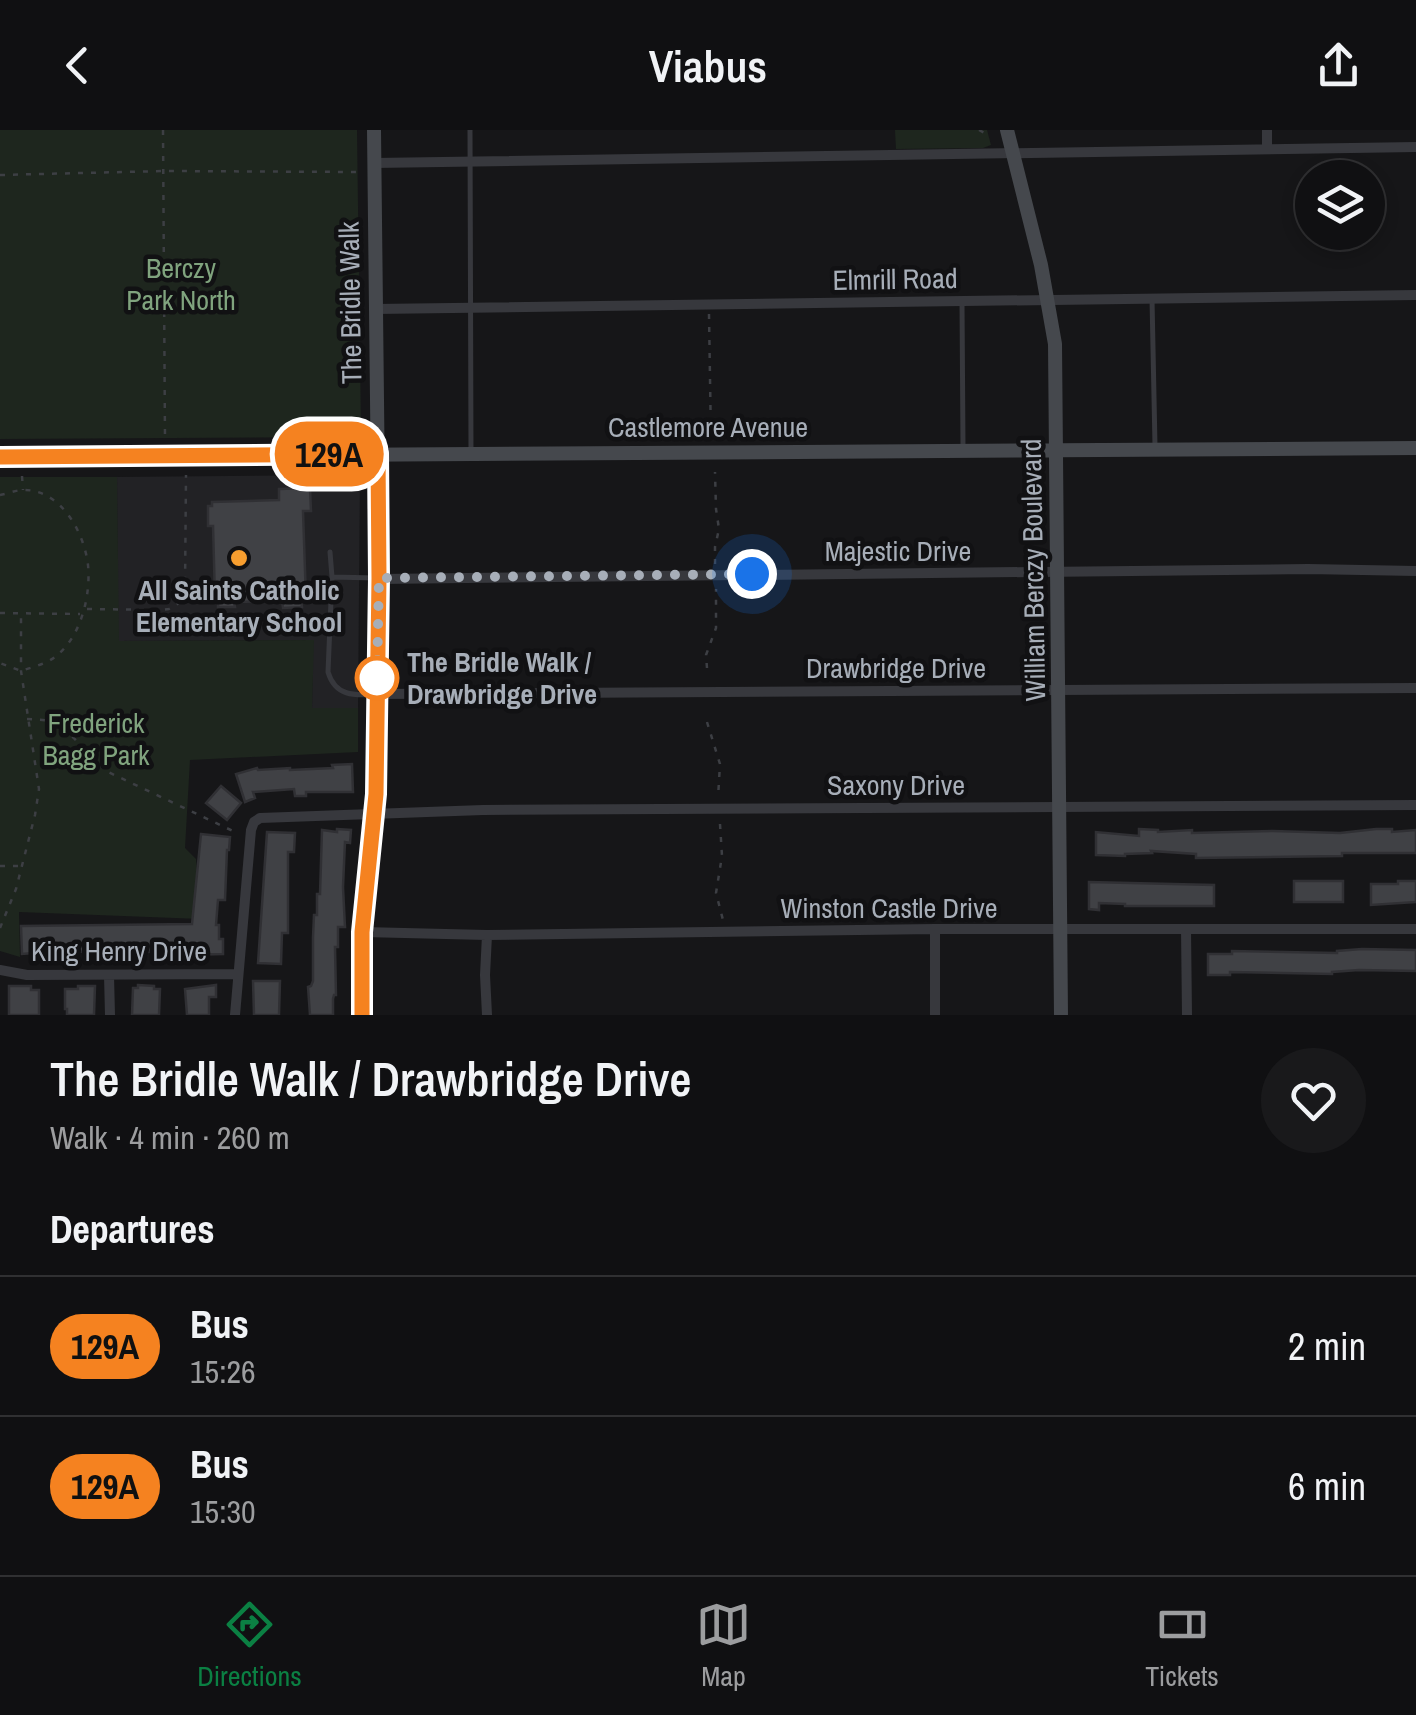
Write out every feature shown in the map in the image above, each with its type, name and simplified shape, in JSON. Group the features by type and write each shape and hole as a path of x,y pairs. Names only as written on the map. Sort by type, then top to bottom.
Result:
{"street":[{"name":"The Bridle Walk","path":"362,1015 362,932 375,812 379,578 374,130"},
{"name":"William Berczy Boulevard","path":"1007,130 1049,300 1056,365 1061,1015"},
{"path":"1267,130 1267,149"},
{"path":"374,163 1416,148"},
{"name":"Elmrill Road","path":"375,309 1416,295"},
{"name":"Castlemore Avenue","path":"0,456 1416,448"},
{"name":"Majestic Drive","path":"379,578 1416,570"},
{"name":"Drawbridge Drive","path":"377,694 1416,688"},
{"name":"Saxony Drive","path":"238,974 251,830 260,818 375,812 1416,805"},
{"path":"935,929 936,1015"},
{"name":"Winston Castle Drive","path":"362,932 488,935 935,929 1416,929"},
{"path":"1186,929 1187,1015"},
{"path":"488,935 488,1015"},
{"name":"King Henry Drive","path":"0,970 28,975 238,974"},
{"path":"235,1015 238,974"},
{"path":"109,975 110,1015"}],"lane":[{"path":"470,130 471,454"},
{"path":"1152,299 1155,450"},
{"path":"962,300 964,450"},
{"path":"330,552 330,679 346,694 377,694"},
{"path":"332,577 379,578"}],"path":[{"path":"163,130 165,440"},
{"path":"979,130 990,136"},
{"path":"0,175 164,170 359,172"},
{"path":"709,313 711,442"},
{"path":"715,472 719,529 715,565"},
{"path":"85,609 162,610 182,600 186,475"},
{"path":"22,476 23,490"},
{"path":"0,496 23,490 50,496 68,513 88,565 85,609 73,636 56,657 20,671 0,663"},
{"path":"707,668 706,656 716,628 716,589"},
{"path":"0,613 82,614"},
{"path":"0,928 16,888 39,789 20,671 20,613"},
{"path":"27,720 57,721 106,770 235,832"},
{"path":"707,722 720,764 718,800"},
{"path":"720,824 722,856 716,893 723,932"},
{"path":"0,866 22,866"}],"shaded area":[{"name":"All Saints Catholic Elementary School","path":"360,475 358,708 312,708 313,640 118,641 117,477"}],"green space":[{"name":"Berczy Park North","path":"0,130 357,130 361,432 357,437 0,439"},
{"path":"895,130 987,130 991,145 896,149"},
{"name":"Frederick Bagg Park","path":"0,477 117,477 119,641 314,640 312,708 358,708 358,752 190,760 185,848 196,859 201,919 19,912 20,957 0,951"}],"building":[{"path":"310,488 311,511 303,511 306,599 301,599 302,607 283,608 282,601 234,602 235,607 218,607 213,526 208,526 208,506 212,502 279,500 279,489"},
{"path":"352,764 353,792 306,792 306,796 295,796 294,789 253,792 255,798 245,802 236,774 257,768 290,770"},
{"path":"221,786 241,803 227,820 206,803"},
{"path":"1139,829 1192,833 1416,830 1416,853 1196,858 1196,854 1151,851 1125,856 1096,855 1096,832 1139,836"},
{"path":"322,830 351,830 350,843 345,842 345,927 338,927 335,947 336,995 333,1015 310,1015 308,987 313,981"},
{"path":"267,832 295,833 294,852 288,852 288,933 282,933 281,964 258,963"},
{"path":"201,834 230,837 225,900 218,900 216,925 219,939 223,939 223,954 56,952 56,947 22,954 21,926 192,924"},
{"path":"1294,881 1343,881 1343,902 1294,902"},
{"path":"1416,881 1416,902 1371,905 1371,884"},
{"path":"1089,882 1214,885 1214,906 1099,903 1099,910 1089,909"},
{"path":"1362,949 1416,950 1416,971 1208,975 1208,954 1337,953"},
{"path":"253,981 280,981 279,1015 254,1015"},
{"path":"138,985 160,989 159,1015 132,1015 133,988"},
{"path":"216,985 216,997 209,997 209,1015 187,1015 185,989"},
{"path":"9,986 39,990 39,1015 9,1015"},
{"path":"95,986 94,1015 67,1015 65,989"}],"bus line":[{"name":"129A","path":"0,457 378,454 376,794 362,932 362,1015"}],"place":[{"name":"All Saints Catholic Elementary School","path":"239,558"},
{"name":"The Bridle Walk / Drawbridge Drive","path":"377,678"}],"route":[{"path":"377,678 379,578 752,574"}]}
